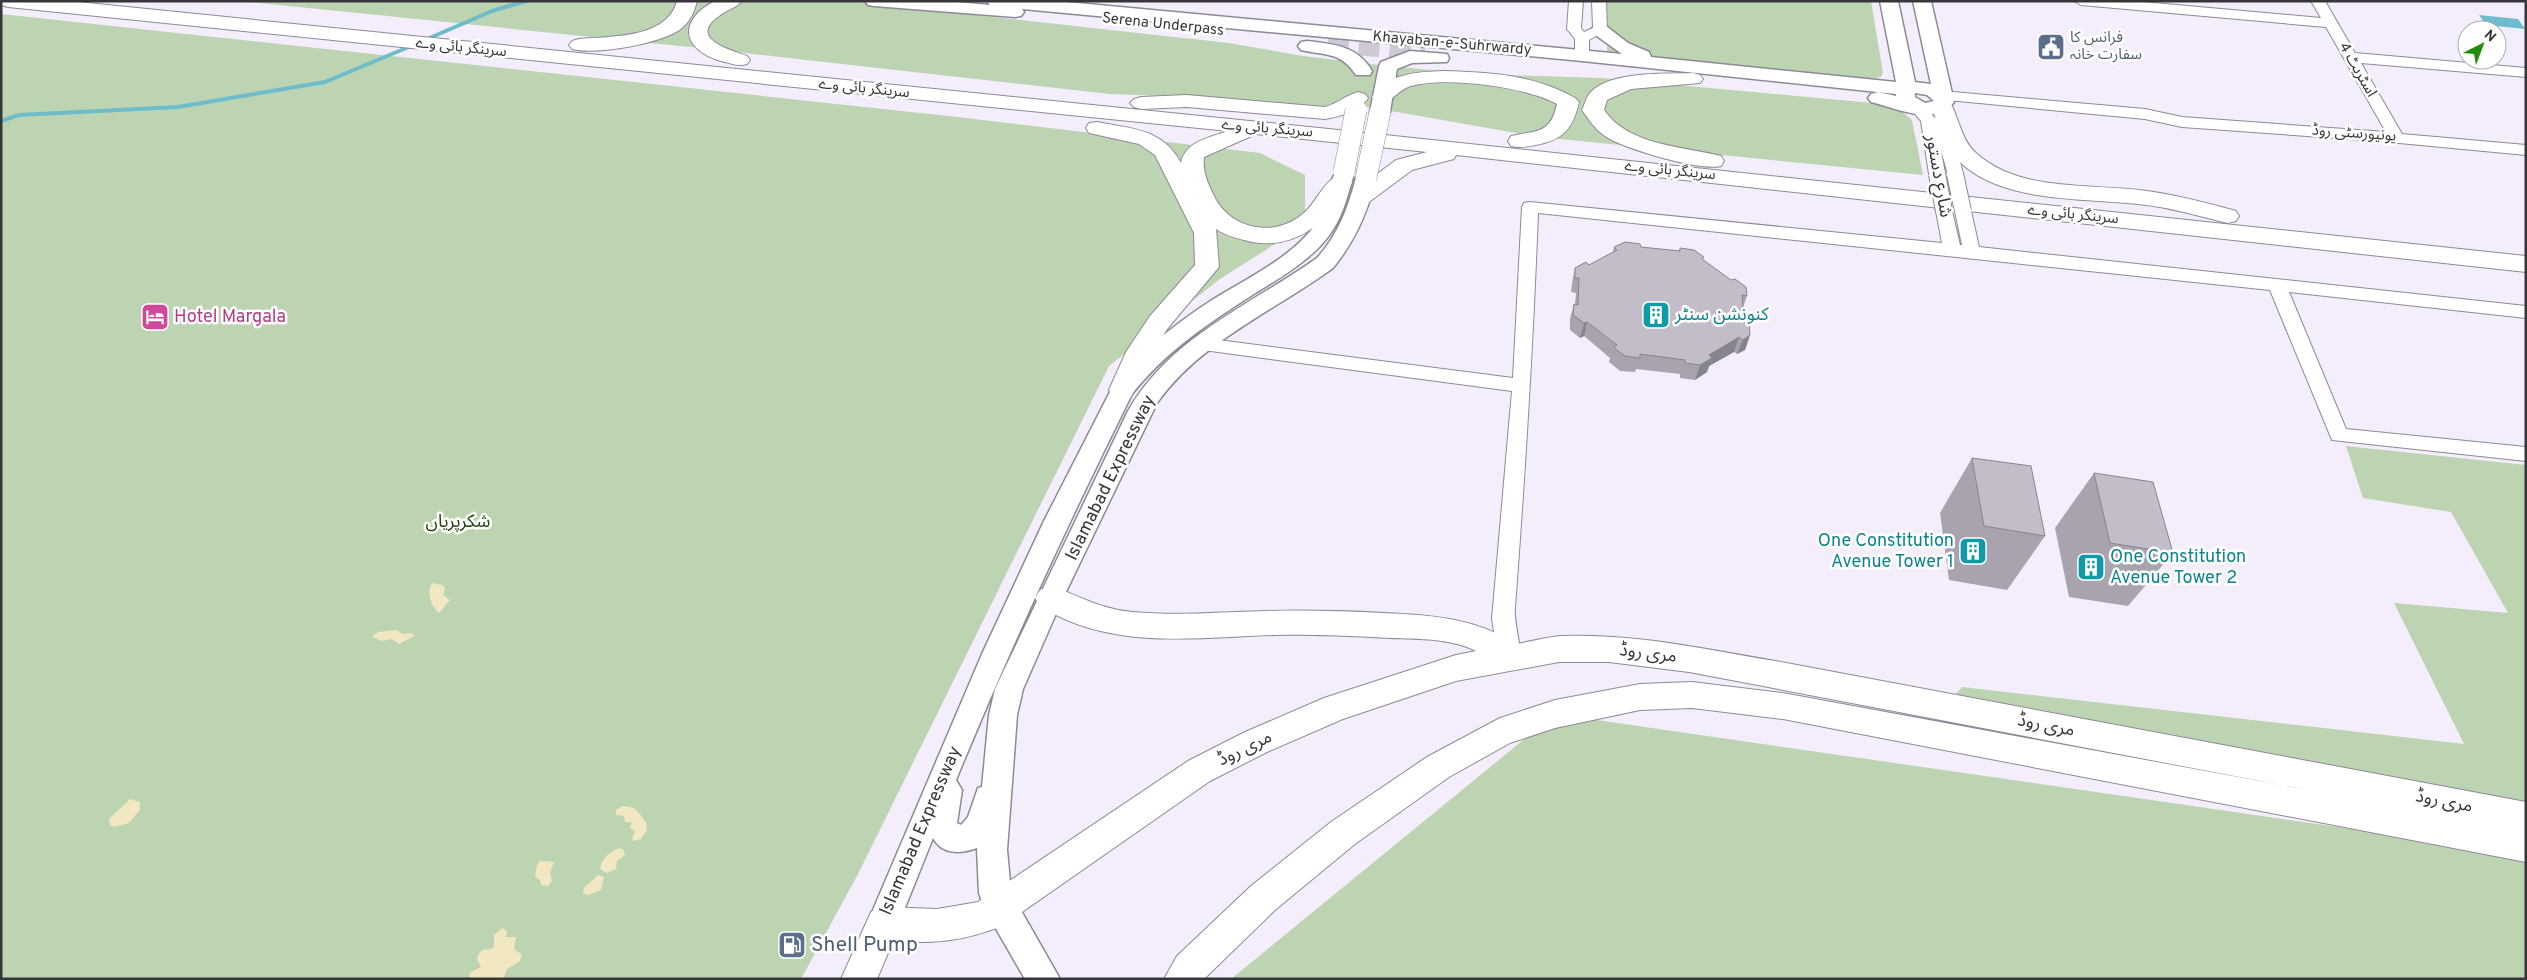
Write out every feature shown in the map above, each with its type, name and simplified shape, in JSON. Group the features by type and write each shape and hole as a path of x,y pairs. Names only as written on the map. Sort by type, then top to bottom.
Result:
{"highway":[{"name":"سرینگر ہائی وے","path":"8,1 374,34 403,26 498,35 579,45 740,60 2228,216 2525,261"},
{"path":"42,1 170,15 183,9 180,6 132,1"},
{"name":"سرینگر ہائی وے","path":"180,1 461,47 1470,150 2525,261"},
{"path":"579,45 638,38 663,31 681,17 686,10 687,1"},
{"path":"732,1 717,7 706,16 699,25 698,34 702,43 711,50 740,60"},
{"path":"209,9 332,22 374,34 346,33 200,18 196,15 201,11 209,9"},
{"path":"1676,73 1611,88 1598,97 1593,110 1597,119 1614,133 1630,141 1728,164"},
{"path":"1382,104 1398,84 1430,76 1538,87 1552,91 1568,102 1564,122 1557,132 1543,138 1518,141"},
{"path":"874,90 904,104 1110,130 1146,139 1164,151 1188,194 1206,233 1207,267 1159,322 1139,352 1122,390"},
{"path":"1141,103 1187,101 1325,113 1357,104"},
{"path":"1940,103 1966,156 1985,171 1999,178 2017,184 2045,188 2148,198 2228,216"},
{"path":"1255,129 1207,146 1194,154 1192,171 1198,188 1218,220 1235,229 1254,234 1275,234 1294,231 1311,221 1353,182 1404,165 1470,150"},
{"path":"1050,598 1063,606 1102,621 1137,625 1175,626 1278,623 1427,628 1475,636 1492,643 1509,656"},
{"name":"مری روڈ","path":"883,924 952,925 980,919 1000,908 1167,791 1256,742 1335,708 1456,668 1509,656 1559,649 1609,649 1689,660 1939,720 2526,846"},
{"name":"مری روڈ","path":"1182,979 1190,968 1263,898 1343,833 1438,767 1500,732 1555,714 1640,697 1692,694 1783,706 1939,720 2526,817"},
{"path":"859,979 883,924"}],"main road":[{"name":"Khayaban-e-Suhrwardy","path":"874,1 997,6 1078,5 1338,42 1407,40 1582,47 1676,73 1851,89 1917,107 1940,103 1929,89 1913,87 1907,89 1851,89 1429,54"},
{"path":"1890,1 1907,89 1905,92 1907,100 1917,107"},
{"name":"شارع دستور","path":"1922,1 1940,103"},
{"path":"997,6 1037,18 1258,40 1338,42 1355,58 1363,71"},
{"path":"1600,30 1622,47 1676,73"},
{"name":"Islamabad Expressway","path":"1044,979 1000,908 995,893 992,850 1000,744 1009,689 1050,598 1070,561 1140,411 1162,378 1180,360 1325,263 1343,240 1353,182 1357,104 1365,57 1371,49 1385,42 1407,40"},
{"name":"Islamabad Expressway","path":"883,924 960,738 1048,542 1122,390 1139,367 1158,348 1287,262 1312,242 1324,228 1331,214 1353,182 1382,104 1388,66 1410,56 1429,54"},
{"path":"960,738 942,817 942,826 947,834 960,840 972,835 982,821 1000,744"}],"street":[{"path":"1576,1 1574,29 1582,47 1600,30 1599,1"},
{"path":"2081,1 2330,23"},
{"name":"اسٹریٹ 4","path":"2318,1 2397,138"},
{"path":"2349,57 2526,73"},
{"name":"یونیورسٹی روڈ","path":"1940,103 2151,127 2182,122 2526,150"},
{"name":"شارع دستور","path":"1940,103 1972,252"},
{"name":"شارع دستور","path":"1917,107 1929,120 1952,250"},
{"path":"1509,656 1503,619 1522,386 1530,207 1972,252 2526,312"},
{"path":"2277,285 2340,435 2526,454"},
{"path":"1203,344 1522,386"}],"green space":[{"path":"240,1 848,1 1229,43 1303,56 1388,66 1474,74 1602,78 1894,105 1912,120 1923,175 1539,137 1368,107 1318,108 1221,98 1110,94 700,48"},
{"path":"1607,1 1871,1 1883,73 1881,77 1869,79 1607,54"},
{"name":"شکرپریاں","path":"1,14 958,117 1260,153 1305,175 1305,225 1220,279 1109,366 858,874 801,979 1,979"},
{"path":"2346,446 2526,465 2526,811 1952,698 1962,687 2464,744 2394,603 2508,613 2451,512 2363,498"},
{"path":"1555,714 2526,854 2526,979 1231,979"}],"sand":[{"path":"432,583 443,585 445,589 443,595 450,600 439,613 430,599 429,591"},
{"path":"396,630 403,634 412,633 414,636 399,644 392,639 382,641 372,637 378,632"},
{"path":"130,799 140,802 140,810 129,823 114,827 110,825 109,819"},
{"path":"622,806 634,808 646,822 647,830 641,839 634,841 632,838 635,831 630,828 632,822 625,822 624,816 616,815 616,810"},
{"path":"619,848 623,849 625,855 617,861 616,869 607,873 600,869 606,856"},
{"path":"540,861 554,862 550,873 552,881 548,886 541,885 540,880 535,877 537,865"},
{"path":"598,875 604,877 601,890 589,895 583,893 584,888"},
{"path":"502,928 507,931 506,937 516,937 514,949 522,955 520,961 507,969 503,979 472,979 469,976 471,972 481,967 477,959 480,952 494,947 494,935"}],"water":[{"path":"2479,15 2518,19 2525,29 2507,27 2507,20 2482,20"}],"building":[{"name":"کنونشن سنٹر","path":"1625,242 1640,244 1641,247 1680,251 1680,248 1694,250 1704,257 1702,259 1731,280 1735,279 1746,287 1747,296 1742,295 1744,322 1749,323 1750,335 1743,340 1739,337 1709,355 1712,358 1700,365 1685,363 1685,360 1640,354 1640,358 1625,356 1613,347 1617,345 1587,322 1584,323 1573,315 1574,304 1578,305 1579,278 1575,278 1575,268 1586,262 1589,265 1617,250 1614,247"},
{"path":"1972,458 2031,466 2045,536 1984,526"},
{"path":"2094,473 2153,482 2173,553 2110,543"}],"waterway":[{"path":"425,40 492,11 526,1"},
{"path":"1,121 19,115 178,107 325,82 411,46"}],"tunnel":[{"path":"1328,42 1425,51"}],"place":[{"name":"فرانس کا سفارت خانہ","path":"2051,47"},
{"name":"کنونشن سنٹر","path":"1656,315"},
{"name":"Hotel Margala","path":"155,317"},
{"name":"One Constitution Avenue Tower 1","path":"1973,551"},
{"name":"One Constitution Avenue Tower 2","path":"2091,567"},
{"name":"Shell Pump","path":"792,945"}]}
